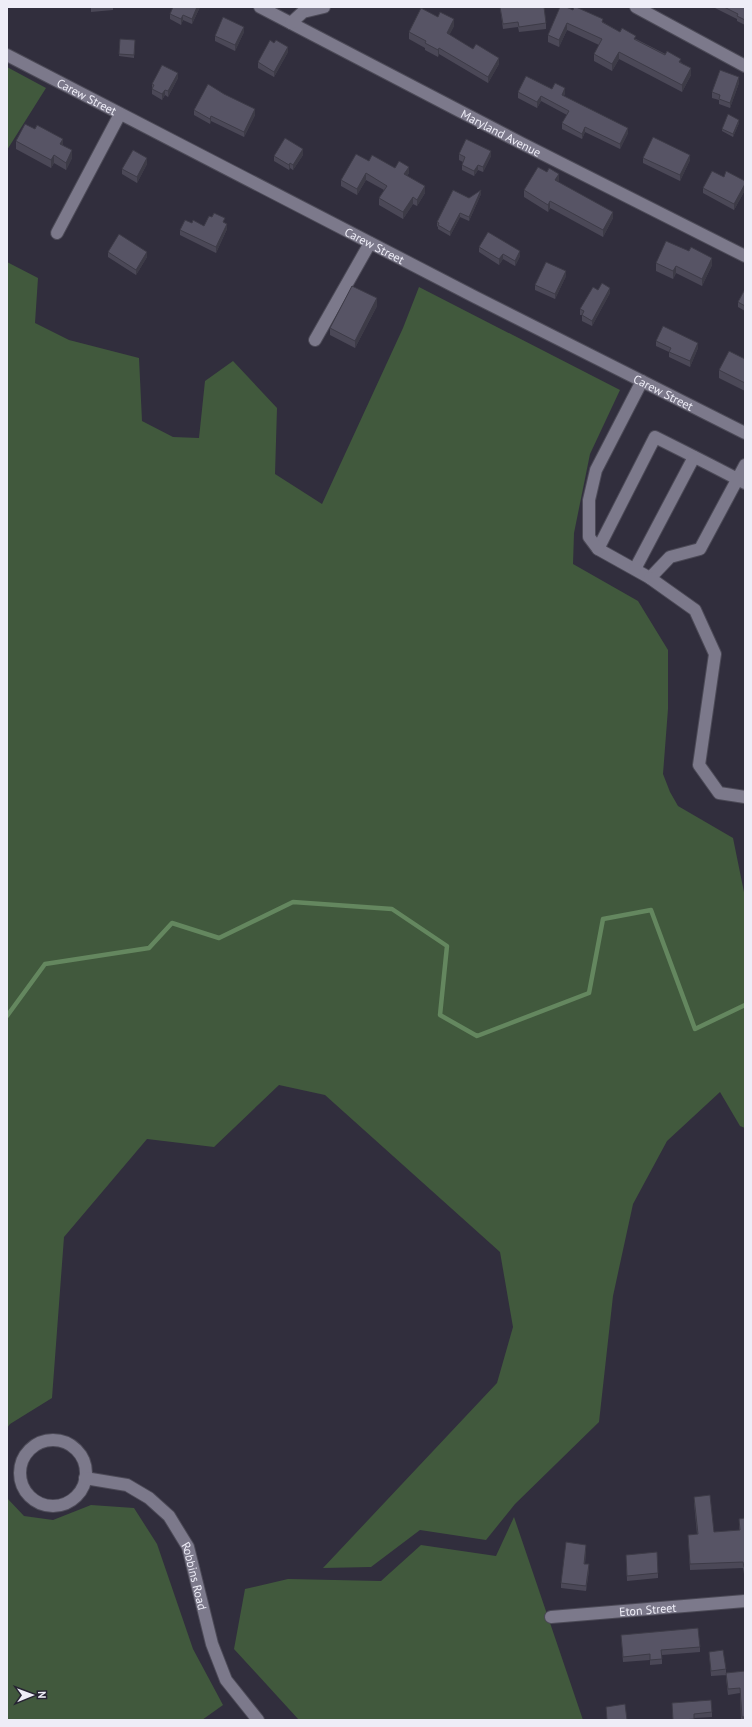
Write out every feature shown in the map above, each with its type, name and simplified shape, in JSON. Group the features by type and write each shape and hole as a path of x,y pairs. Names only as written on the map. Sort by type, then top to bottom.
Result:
{"street":[{"name":"Maryland Avenue","path":"260,7 521,143 745,256"},
{"path":"291,23 303,12 324,7"},
{"path":"636,7 745,66"},
{"name":"Carew Street","path":"7,54 370,243 745,433"},
{"path":"57,233 120,114"},
{"path":"315,340 370,243"},
{"path":"642,381 596,470 589,500 589,537 598,550 650,578 695,610 715,654 699,765 719,794 745,797"},
{"path":"598,550 654,437 741,481"},
{"path":"635,569 694,457"},
{"path":"650,578 670,557 700,549 741,481 745,465"},
{"path":"53,1440 64,1442 74,1447 81,1456 85,1466 85,1478 82,1488 72,1500 57,1506 47,1506 37,1502 28,1495 20,1476 20,1466 25,1455 37,1444 53,1440"},
{"name":"Robbins Road","path":"85,1478 127,1485 148,1498 170,1516 188,1547 212,1644 226,1680 258,1720"},
{"name":"Eton Street","path":"551,1616 745,1601"}],"green space":[{"path":"7,67 46,88 7,150"},
{"path":"7,262 38,278 35,323 69,340 139,358 142,421 173,437 199,438 205,381 233,361 277,408 275,474 322,504 403,328 419,287 620,390 590,454 574,533 573,564 638,601 668,650 668,709 663,774 670,792 678,806 733,838 745,897 745,1128 740,1126 720,1092 667,1141 633,1204 613,1296 599,1422 515,1504 486,1540 420,1530 371,1567 323,1568 497,1383 513,1327 500,1252 325,1095 279,1085 214,1147 147,1139 64,1237 52,1398 10,1424 7,1428"},
{"path":"7,1498 24,1516 53,1520 91,1505 134,1508 157,1544 193,1649 223,1705 202,1720 7,1720"},
{"path":"514,1517 583,1720 299,1720 234,1649 245,1589 288,1579 381,1581 421,1545 496,1556"}],"building":[{"path":"173,7 197,7 192,19 183,15 181,19 170,14"},
{"path":"500,7 544,7 546,23 519,27 518,22 503,24"},
{"path":"560,7 566,7 573,10 574,7 576,7 603,19 602,22 620,32 622,28 636,36 634,39 665,55 667,51 681,59 679,62 691,68 682,85 619,52 612,64 594,54 602,39 567,23 559,40 548,35"},
{"path":"724,7 745,7 745,20 737,16 738,14"},
{"path":"421,8 438,17 440,12 454,19 447,33 473,49 476,44 499,58 488,77 439,48 438,50 425,43 426,41 409,32"},
{"path":"223,17 244,27 235,45 215,36"},
{"path":"120,39 135,40 134,55 119,54"},
{"path":"270,40 274,43 276,40 288,47 274,72 258,62"},
{"path":"162,65 178,73 168,91 165,90 162,94 152,89 154,85 152,84"},
{"path":"720,70 739,77 730,103 719,99 720,95 712,92"},
{"path":"526,76 552,89 555,83 565,88 562,95 628,128 620,144 585,127 582,134 562,123 569,111 541,96 537,102 518,92"},
{"path":"208,84 224,94 255,109 244,132 211,116 210,119 194,110"},
{"path":"728,114 739,120 733,134 722,129"},
{"path":"25,124 35,129 37,125 63,139 60,144 72,150 66,163 54,155 51,160 16,141"},
{"path":"653,137 690,155 680,175 643,158"},
{"path":"285,138 303,149 293,165 290,163 289,165 274,156"},
{"path":"466,139 491,151 483,167 478,165 474,171 462,165 465,157 459,154"},
{"path":"133,150 147,158 137,177 122,169"},
{"path":"356,154 369,161 372,155 395,168 399,161 409,167 404,174 425,186 417,200 413,197 403,212 379,198 387,186 366,173 357,189 341,180"},
{"path":"538,167 547,172 549,168 559,174 555,180 613,212 603,230 550,201 548,205 524,190"},
{"path":"712,171 724,177 726,171 745,181 745,184 734,204 703,188"},
{"path":"453,190 469,198 481,190 469,217 460,213 450,232 438,225 439,223 437,222"},
{"path":"214,213 225,218 223,222 227,224 216,247 180,230 185,220 192,223 193,220 204,226 209,216 212,217"},
{"path":"488,232 520,251 515,261 503,254 499,259 479,247"},
{"path":"119,234 147,252 136,270 108,252"},
{"path":"666,241 689,251 691,247 712,258 702,279 676,266 673,271 656,263"},
{"path":"546,262 566,271 555,294 535,285"},
{"path":"602,283 610,288 592,321 582,315 584,311 580,309 593,287 598,290"},
{"path":"352,286 377,298 355,341 330,328"},
{"path":"745,289 745,306 738,302"},
{"path":"663,326 698,343 690,361 669,352 671,348 656,341"},
{"path":"729,351 745,359 745,383 719,370"},
{"path":"710,1495 714,1532 740,1530 739,1519 745,1518 745,1567 743,1562 690,1564 688,1535 698,1534 694,1497"},
{"path":"566,1542 586,1545 584,1564 589,1564 586,1586 561,1583"},
{"path":"657,1552 658,1573 627,1576 626,1555"},
{"path":"698,1628 700,1647 661,1650 662,1659 650,1660 650,1654 623,1657 621,1635"},
{"path":"723,1650 726,1669 711,1671 709,1652"},
{"path":"745,1671 745,1717 742,1717 740,1688 728,1689 726,1673"},
{"path":"711,1700 712,1712 694,1714 694,1719 673,1720 672,1703"},
{"path":"625,1704 627,1720 607,1720 606,1707"}],"waterway":[{"path":"7,1016 45,964 149,948 172,923 219,938 293,902 392,909 447,946 440,1015 477,1036 589,993 603,919 651,910 695,1029 745,1005"}]}
